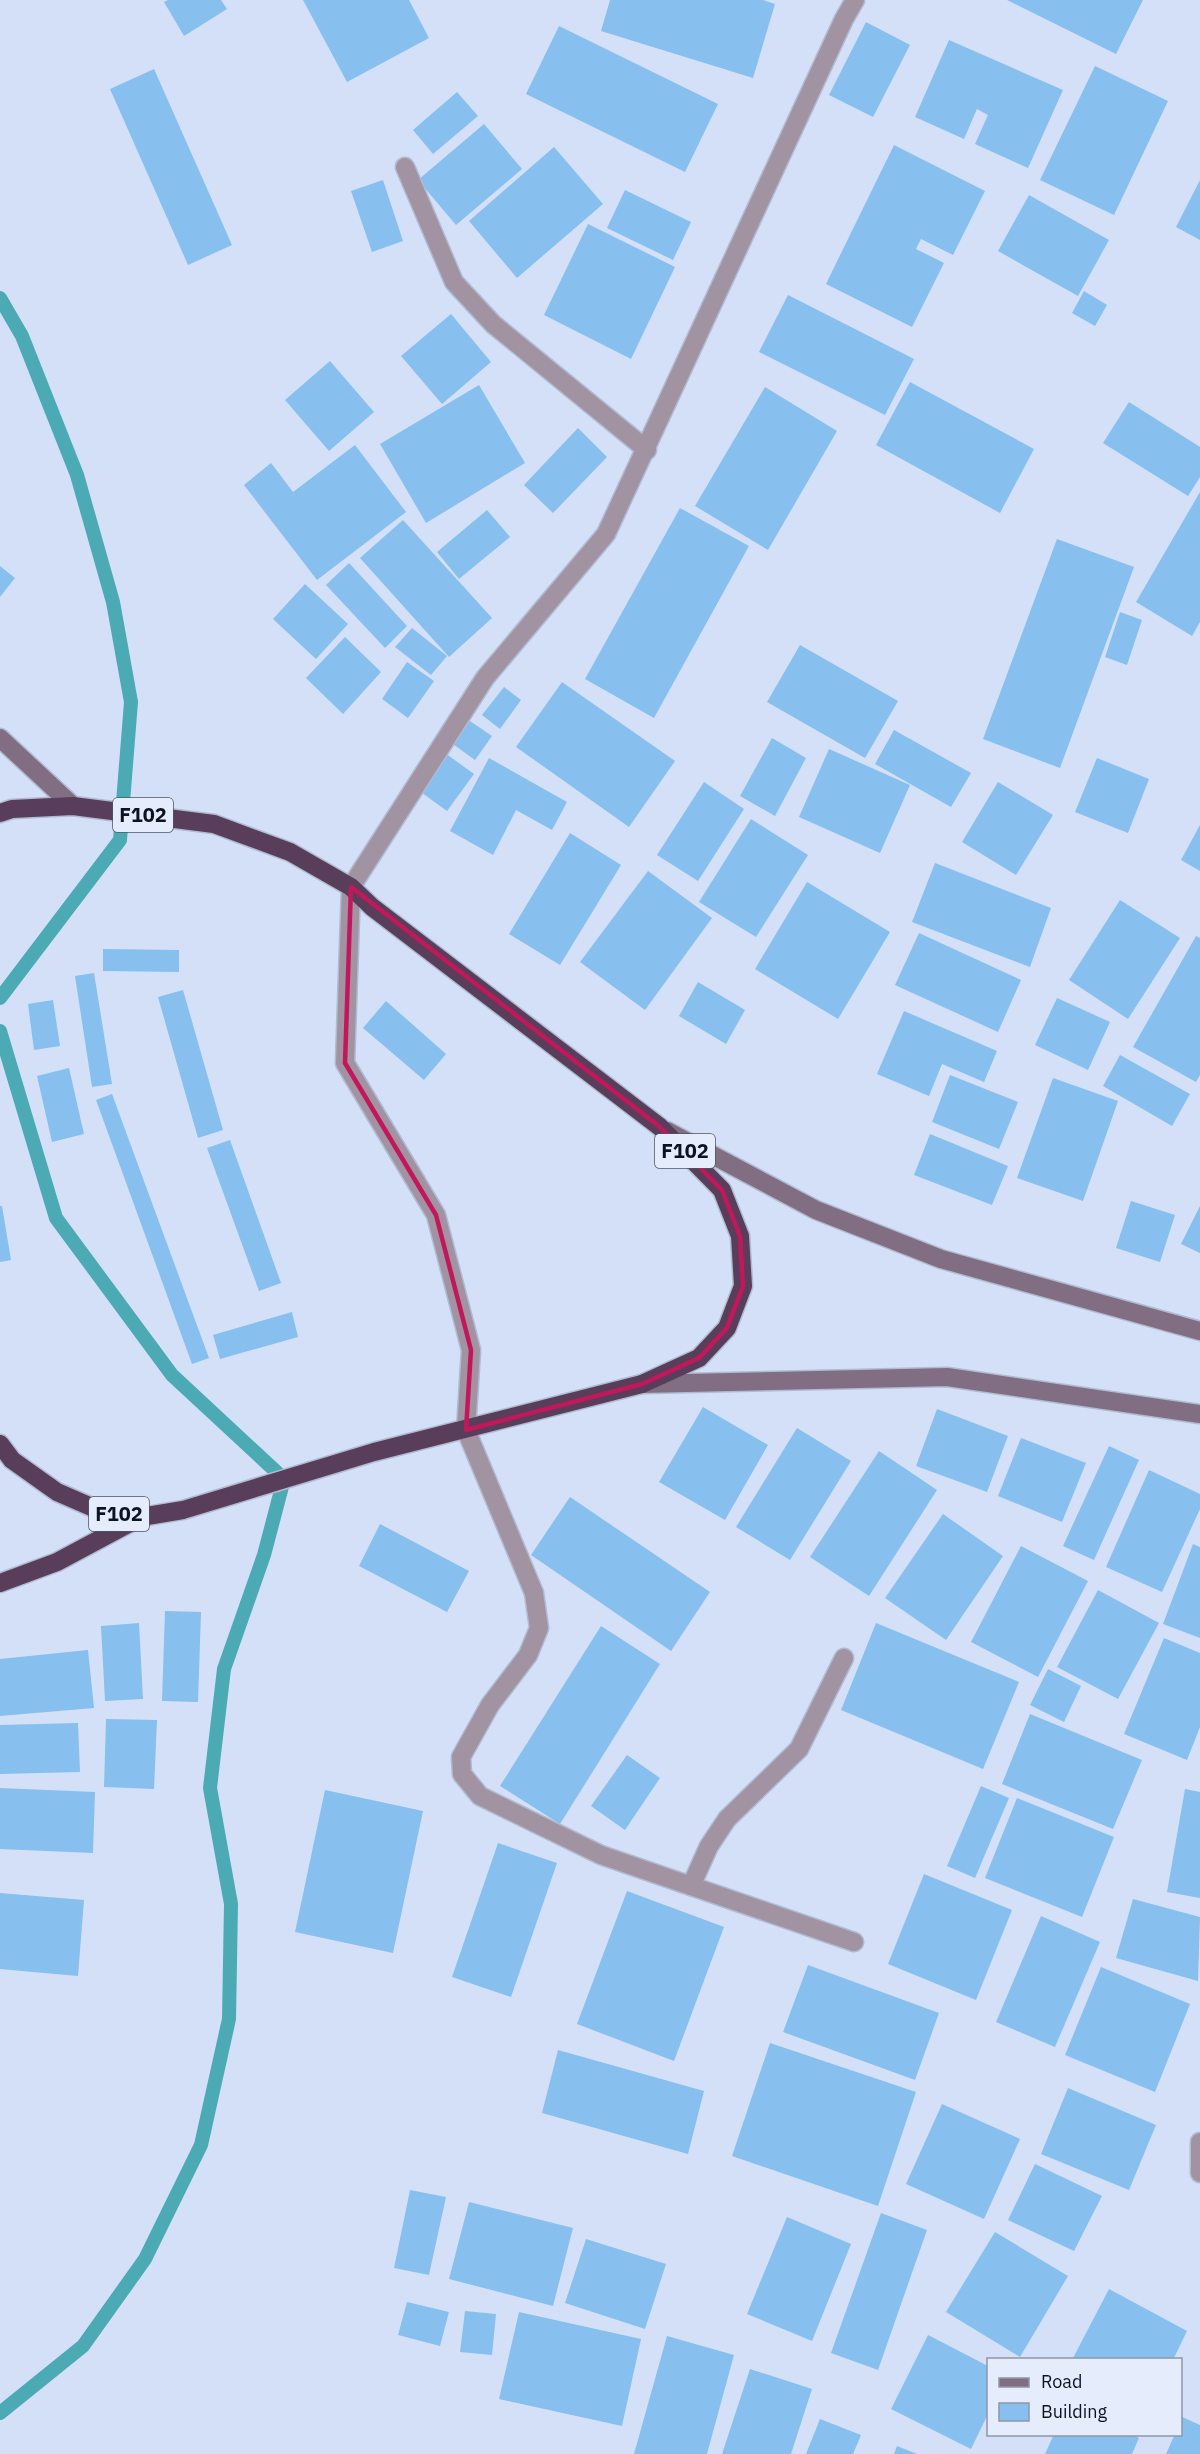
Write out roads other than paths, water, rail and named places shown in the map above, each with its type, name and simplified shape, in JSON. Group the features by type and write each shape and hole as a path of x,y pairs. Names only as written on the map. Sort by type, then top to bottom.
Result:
{"highway":[{"name":"F102","path":"0,813 12,809 73,806 214,824 290,852 351,887 372,907 660,1127 722,1190 740,1236 743,1286 727,1328 699,1358 642,1384 466,1431 374,1452 183,1510 141,1517 103,1512 57,1492 12,1460 0,1444"},
{"name":"F102","path":"0,1583 57,1562 141,1517"}],"street":[{"path":"854,1942 601,1855 480,1796 462,1774 460,1757 490,1705 528,1654 539,1628 534,1593 466,1431 471,1350 436,1215 345,1063 351,887 485,678 606,534 844,19 855,0"},
{"path":"405,167 454,282 494,324 646,450"},
{"path":"0,738 73,806"},
{"name":"F102","path":"660,1127 816,1210 941,1259 1200,1331"},
{"name":"F102","path":"642,1384 946,1377 1200,1414"},
{"path":"691,1886 709,1846 727,1819 799,1749 844,1658"},
{"path":"1200,2142 1200,2174"}],"waterway":[{"path":"0,298 22,336 77,475 113,602 131,702 120,840 0,998"},
{"path":"0,1031 56,1218 172,1375 284,1479 264,1555 224,1669 210,1788 231,1904 229,2019 201,2145 145,2259 83,2346 0,2413"}]}
